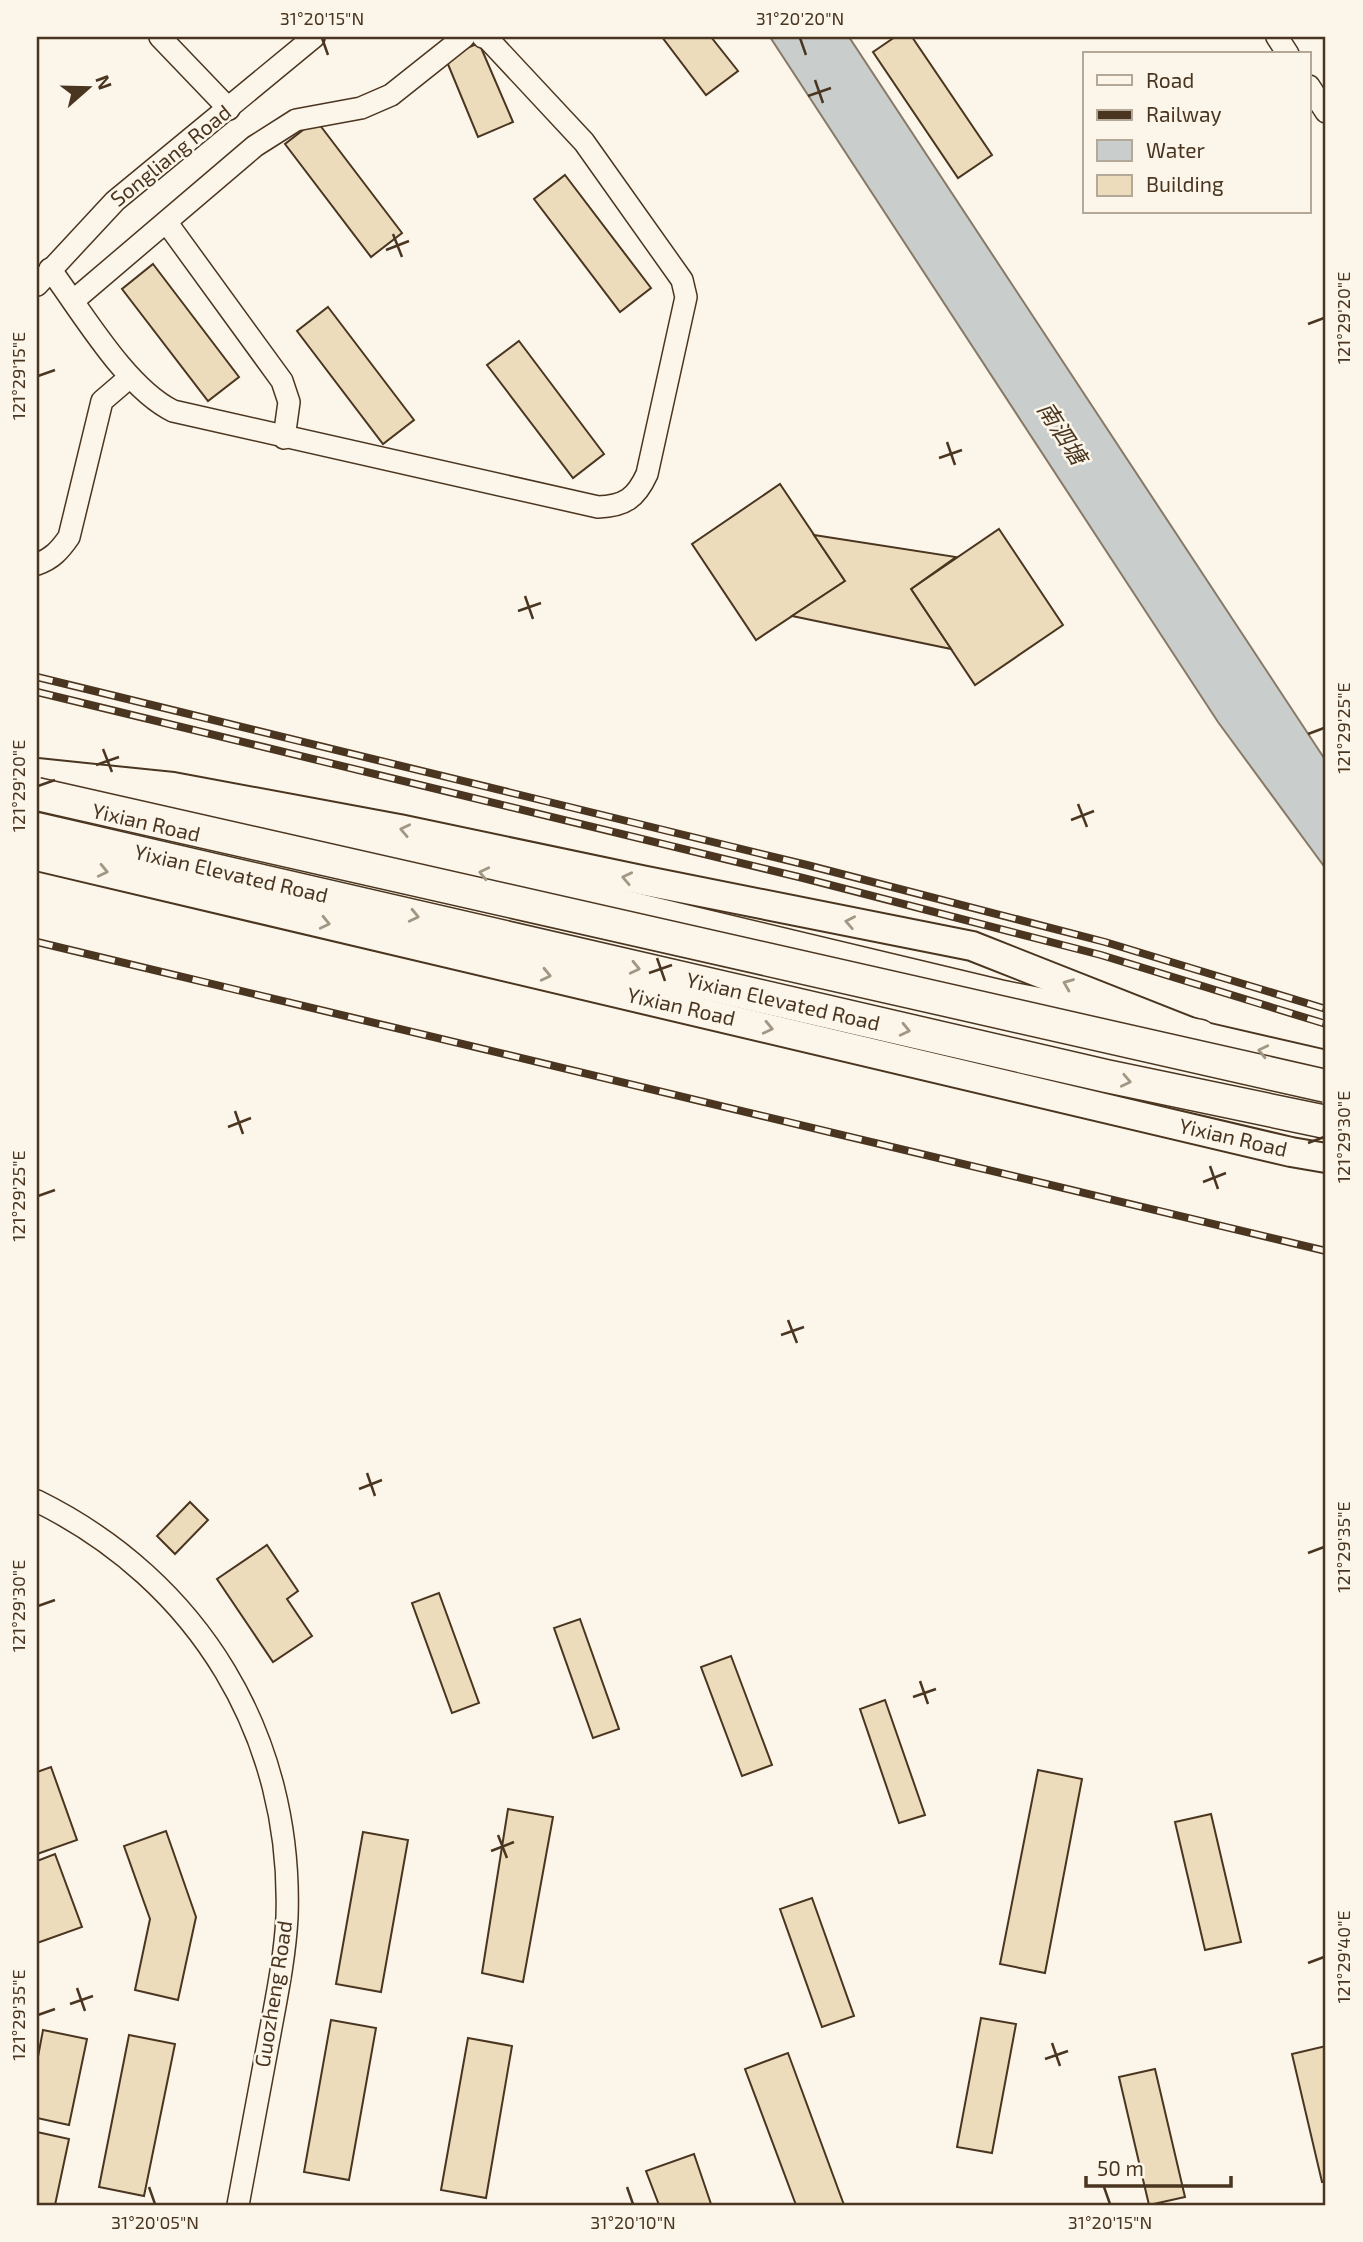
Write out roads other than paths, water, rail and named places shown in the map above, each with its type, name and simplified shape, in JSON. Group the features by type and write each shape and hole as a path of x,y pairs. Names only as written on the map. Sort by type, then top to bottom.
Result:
{"highway":[{"name":"Yixian Elevated Road","path":"37,796 1326,1086"},
{"path":"80,804 177,808 345,840 1003,997 1200,1036"},
{"name":"Yixian Elevated Road","path":"37,829 1079,1070 1326,1122"}],"main road":[{"name":"Yixian Road","path":"37,773 173,787 399,829 972,946 1200,1036 1326,1065"},
{"name":"Yixian Road","path":"37,796 1007,1025 1200,1036"},
{"name":"Yixian Road","path":"37,856 1326,1158"}],"street":[{"path":"160,37 229,109"},
{"name":"Songliang Road","path":"43,277 114,201 314,37"},
{"path":"74,301 255,146 296,120 361,108 391,95 464,37"},
{"path":"43,277 74,301 130,377 158,404 173,411 598,507 625,502 639,491 647,474 686,289 584,142 488,38 483,37"},
{"path":"1277,37 1288,52"},
{"path":"1310,88 1326,113"},
{"path":"167,223 282,381 289,402 285,438"},
{"path":"37,564 55,554 69,537 102,401 130,377"},
{"name":"Guozheng Road","path":"37,1502 103,1539 139,1568 173,1601 205,1640 233,1682 254,1727 270,1774 281,1819 287,1868 287,1919 281,1969 238,2205"}],"water":[{"name":"南泗塘","path":"770,37 849,37 1326,761 1326,869 1218,722"}],"railway":[{"path":"37,677 807,865 1105,942 1326,1009"},
{"path":"37,692 803,878 1101,955 1326,1024"},
{"path":"37,942 1326,1251"}]}
